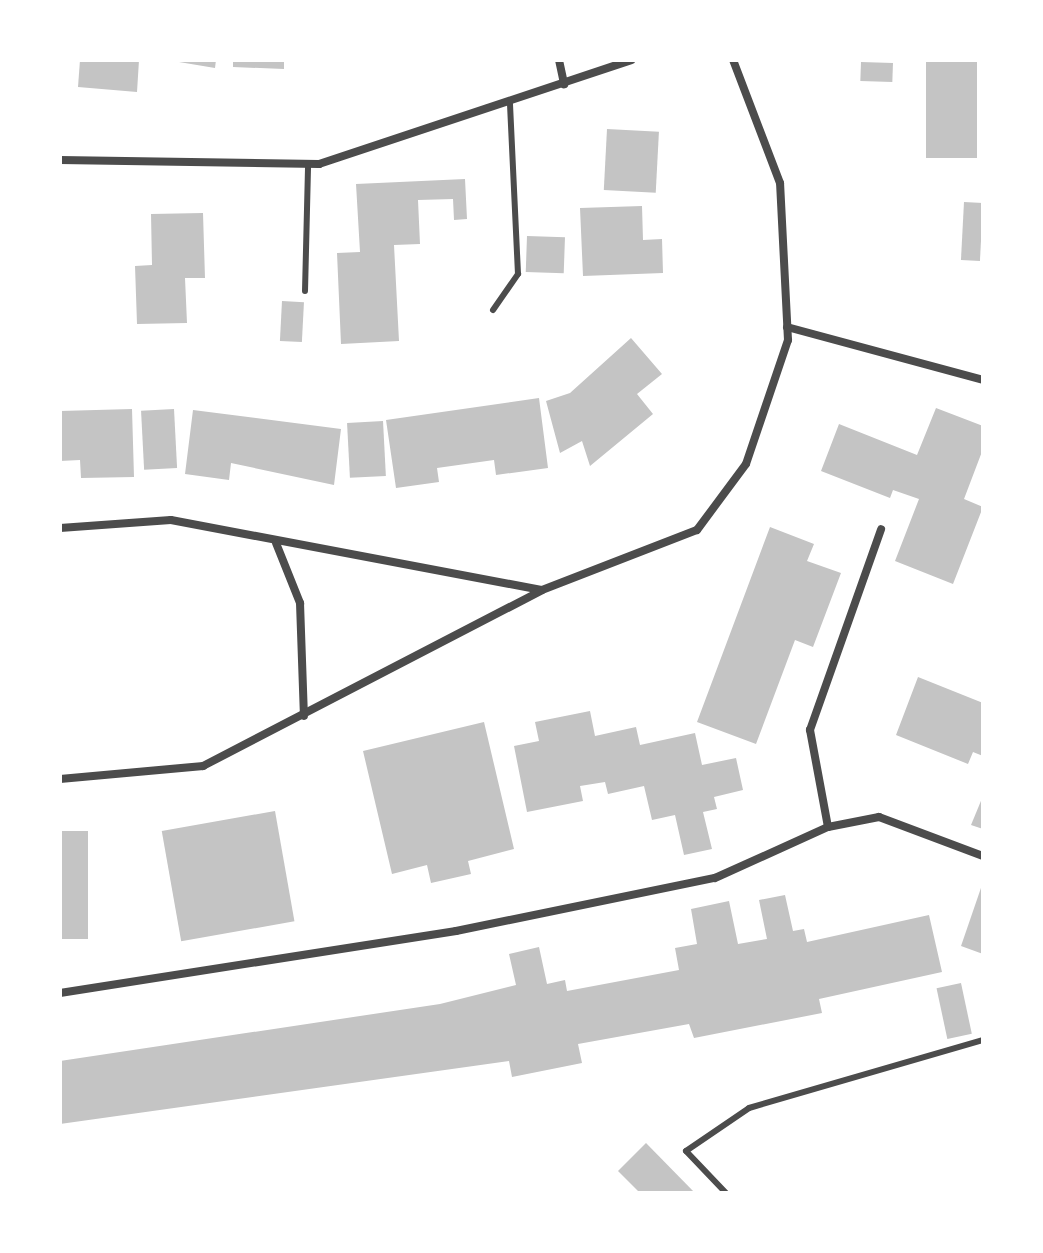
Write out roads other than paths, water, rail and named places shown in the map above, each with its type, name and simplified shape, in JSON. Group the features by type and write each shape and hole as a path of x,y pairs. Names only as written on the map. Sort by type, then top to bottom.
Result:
{"street":[{"path":"559,60 564,84"},
{"path":"60,160 308,164 510,102 631,60"},
{"path":"60,779 203,766 542,590 697,530 746,464 787,327 780,183 733,60"},
{"path":"787,327 983,380"},
{"path":"60,528 171,520 276,543 542,590"},
{"path":"828,827 810,730 881,529"},
{"path":"276,543 300,603 304,716"},
{"path":"60,993 456,931 715,878 828,827 879,817 983,856"}],"lane":[{"path":"493,310 518,274 510,102"},
{"path":"305,291 308,164"},
{"path":"726,1193 686,1151 749,1108 983,1040"}]}
